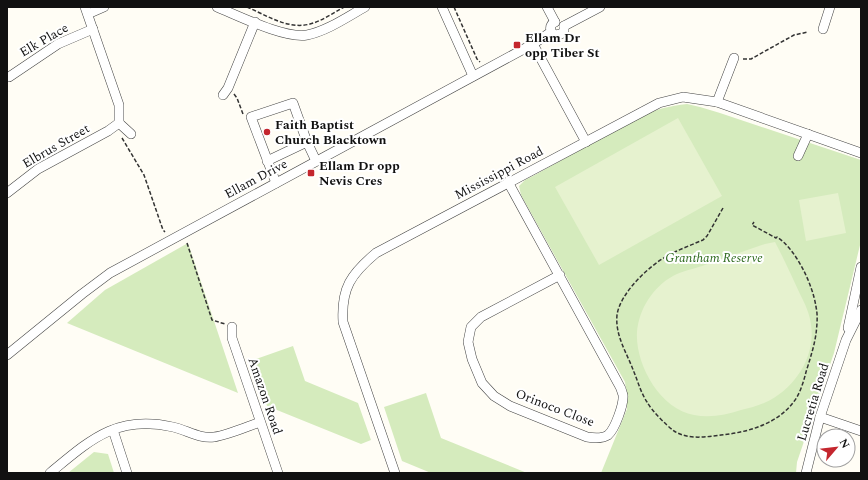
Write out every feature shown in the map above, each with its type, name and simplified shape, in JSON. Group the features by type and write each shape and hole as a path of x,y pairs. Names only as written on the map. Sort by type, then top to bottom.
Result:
{"street":[{"path":"104,7 86,10 119,105 117,124 131,134"},
{"path":"217,7 281,32 293,35 306,35 317,32 365,7"},
{"path":"442,7 473,76"},
{"path":"547,7 555,22"},
{"path":"564,26 600,7"},
{"path":"823,29 830,7"},
{"path":"223,95 228,88 255,22"},
{"path":"555,22 560,22 564,26"},
{"path":"555,22 551,26 551,32 557,35 564,31 564,26"},
{"name":"Elk Place","path":"9,77 58,44 93,29"},
{"name":"Ellam Drive","path":"7,355 82,294 110,274 166,244 178,235 533,44 551,32"},
{"path":"533,44 586,142"},
{"path":"717,102 734,58"},
{"name":"Mississippi Road","path":"395,473 343,322 342,309 345,295 352,278 362,265 376,253 659,103 683,97 717,102 861,153"},
{"path":"276,183 266,161 251,117 293,103 306,142 316,161"},
{"name":"Elbrus Street","path":"7,193 38,169 108,131 117,124"},
{"path":"798,156 808,134"},
{"path":"266,161 306,142"},
{"name":"Orinoco Close","path":"508,182 560,275 623,394 622,406 613,428 608,435 598,438 587,437 510,406 494,396 482,383 472,359 468,342 471,327 481,317 560,275"},
{"name":"Lucretia Road","path":"806,473 820,417 846,340 861,267"},
{"name":"Lucretia Road","path":"846,340 861,310"},
{"name":"Amazon Road","path":"232,327 232,338 278,473"},
{"path":"820,417 861,431"},
{"path":"50,473 97,436 113,430 141,423 175,427 201,437 214,437 260,422"},
{"path":"113,430 128,473"}],"path":[{"path":"247,7 286,24 296,25 311,24 344,7"},
{"path":"454,7 477,60 480,62"},
{"path":"734,58 751,59 794,35 808,32"},
{"path":"117,124 144,175 165,232"},
{"path":"724,208 703,240 665,257 637,280 628,290 621,303 618,314 618,328 622,344 648,403 674,430 685,436 695,437 736,433 755,429 764,425 778,417 790,407 798,396 804,380 812,354 817,324 816,307 809,282 788,247 779,238 776,238 752,225 754,222"},
{"path":"187,243 212,320 232,327"}],"green space":[{"name":"Grantham Reserve","path":"687,104 720,113 861,160 861,241 834,353 797,462 796,473 601,473 627,409 625,382 521,195 519,186 525,180 639,117 663,108"},
{"path":"678,118 722,196 599,265 555,187"},
{"path":"838,193 846,233 806,241 799,200"},
{"path":"775,242 805,305 810,321 812,337 810,349 801,371 785,390 775,397 759,405 730,413 718,416 700,416 682,411 670,404 660,395 645,371 637,345 638,323 644,307 653,292 676,274"},
{"path":"188,243 238,393 67,323 105,290"},
{"path":"293,346 305,381 358,403 371,440 361,444 267,406 253,360"},
{"path":"426,393 441,438 527,473 431,473 402,461 384,407"},
{"path":"94,452 108,454 114,473 68,473"}],"place":[{"name":"Ellam Dr opp Tiber St","path":"517,45"},
{"name":"Faith Baptist Church Blacktown","path":"267,132"},
{"name":"Ellam Dr opp Nevis Cres","path":"311,173"}]}
